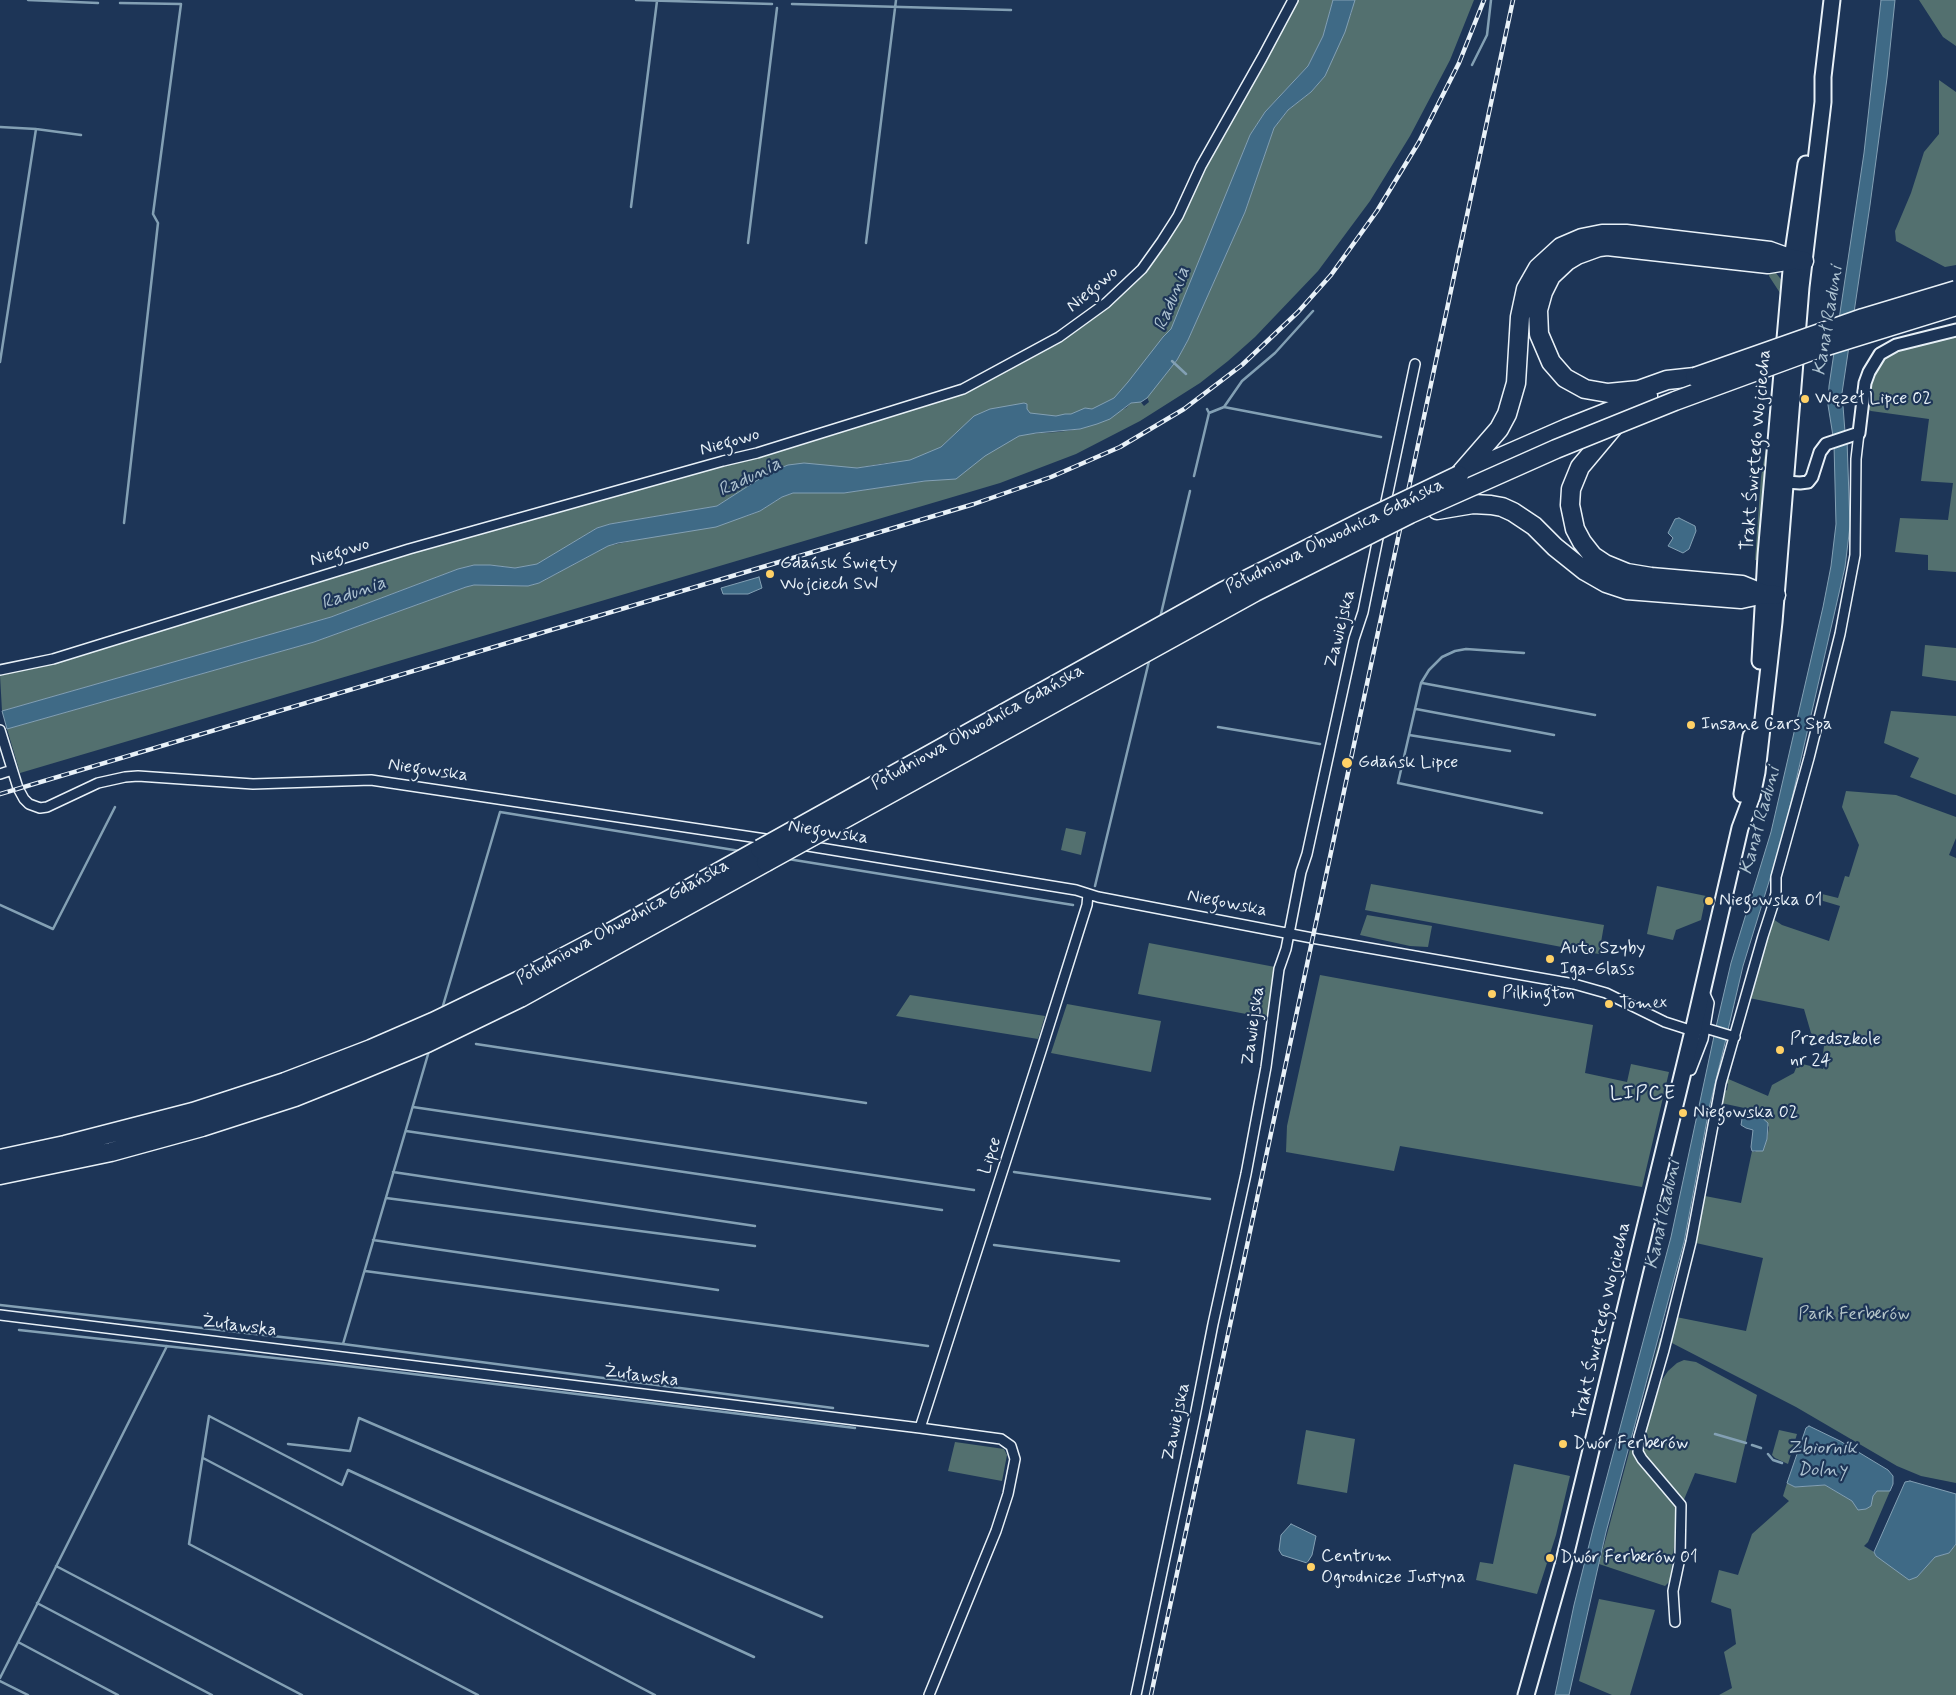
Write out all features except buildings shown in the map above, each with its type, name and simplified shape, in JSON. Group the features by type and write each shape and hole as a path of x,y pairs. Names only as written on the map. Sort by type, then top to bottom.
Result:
{"highway":[{"path":"1459,475 1499,429 1510,407 1517,371 1520,317 1524,298 1531,279 1547,259 1561,248 1582,238 1602,234 1626,234 1768,264 1798,260"},
{"path":"1695,378 1667,380 1649,387 1620,393 1585,389 1565,378 1551,362 1539,334 1538,310 1543,292 1552,276 1567,261 1587,251 1608,246 1706,250"},
{"name":"Południowa Obwodnica Gdańska","path":"0,1158 74,1143 193,1112 329,1066 433,1022 518,981 602,937 1222,592 1359,522 1459,475 1567,428 1695,378 1854,321 1956,290"},
{"name":"Południowa Obwodnica Gdańska","path":"0,1176 111,1152 202,1127 294,1097 435,1040 520,998 1281,578 1389,524 1510,468 1616,424 1805,354 1956,306"},
{"path":"1616,424 1585,459 1573,481 1570,505 1571,517 1582,542 1593,556 1616,570 1716,590 1741,599 1770,595"},
{"path":"1389,524 1417,519 1437,510 1457,505 1481,503 1491,505 1508,510 1524,519 1570,560 1606,583 1635,591 1716,590"}],"main road":[{"name":"Trakt Świętego Wojciecha","path":"1770,595 1767,546 1798,260 1824,102 1823,76 1832,0"},
{"name":"Trakt Świętego Wojciecha","path":"1526,1695 1565,1556 1683,1071 1704,1030 1702,990 1740,828 1752,796 1757,772 1770,595 1786,482 1798,260"}],"street":[{"name":"Niegowo","path":"0,670 53,659 400,552 757,452 963,389 1067,332 1120,291 1142,268 1174,222 1201,166 1293,0"},
{"path":"1674,1622 1673,1591 1680,1558 1681,1505 1638,1452 1640,1427 1664,1350 1684,1270 1732,1036 1773,905 1776,893 1776,877 1802,785 1840,634 1855,555 1856,459 1854,434 1865,383 1869,372 1880,354 1896,345 1956,330"},
{"name":"Zawiejska","path":"1136,1695 1246,1174 1266,1067 1279,969 1286,948 1354,639 1363,612 1415,364"},
{"name":"Trakt Świętego Wojciecha","path":"1786,482 1808,482 1812,477 1822,448 1831,442 1854,434"},
{"name":"Niegowska","path":"0,730 24,799 29,804 40,808 98,782 125,777 138,776 254,784 371,780 733,834 1076,890 1088,894 1589,988 1623,1000 1665,1022 1704,1030"},
{"path":"0,774 11,766"},
{"name":"Lipce","path":"920,1428 994,1203 1087,905 1088,894"},
{"path":"1704,1030 1732,1036"},
{"name":"Żuławska","path":"0,1315 1001,1439 1011,1446 1016,1459 1003,1511 929,1695"}],"green space":[{"path":"1295,0 1333,0 1323,36 1308,66 1265,112 1250,135 1189,286 1184,310 1160,358 1114,398 1087,415 966,424 941,447 923,456 919,461 886,463 857,468 770,472 717,506 610,524 597,528 538,564 515,568 474,565 458,569 331,617 2,711 0,675 56,660 262,595 965,391 1007,367 1126,288 1189,197"},
{"path":"1350,0 1474,0 1450,60 1410,136 1370,201 1318,271 1255,337 1228,361 1200,383 1140,421 1076,454 1000,483 20,773 7,729 314,642 466,587 474,585 528,586 539,583 608,546 747,516 793,493 844,493 925,481 976,437 1080,429 1126,408 1131,403 1140,401 1144,406 1149,402 1147,397 1177,360 1188,340 1245,212 1274,128 1288,110 1311,92 1325,76 1351,14 1353,6"},
{"path":"1919,0 1956,0 1956,46 1943,37"},
{"path":"1939,80 1956,92 1956,265 1945,267 1896,241 1895,231 1911,193 1924,152 1939,134"},
{"path":"1770,271 1776,273 1783,282 1759,560 1755,560 1761,477 1768,437 1780,293 1769,276"},
{"path":"1956,333 1956,572 1928,570 1928,555 1895,552 1900,518 1948,520 1953,483 1921,481 1929,419 1871,411 1866,408 1870,383 1875,370 1884,358 1898,350"},
{"path":"1925,645 1956,648 1956,681 1922,676"},
{"path":"1891,711 1956,716 1956,795 1910,777 1919,758 1884,743"},
{"name":"Park Ferberów","path":"1846,791 1896,795 1956,817 1956,838 1949,855 1956,858 1956,1483 1921,1476 1897,1466 1796,1407 1670,1342 1676,1317 1746,1331 1763,1258 1696,1243 1705,1196 1741,1203 1752,1151 1755,1152 1767,1139 1769,1127 1760,1116 1748,1114 1749,1109 1721,1103 1723,1092 1727,1090 1728,1084 1725,1081 1726,1078 1768,1096 1772,1085 1794,1073 1798,1063 1823,1069 1828,1057 1823,1054 1824,1046 1811,1033 1804,1009 1749,998 1773,919 1782,925 1829,941 1840,906 1820,900 1822,894 1838,898 1845,876 1849,877 1859,845 1842,807"},
{"path":"1066,828 1086,832 1081,855 1061,850"},
{"path":"1371,884 1604,925 1599,954 1365,910"},
{"path":"1657,886 1706,896 1701,920 1676,930 1673,940 1647,934"},
{"path":"1367,915 1432,926 1428,947 1410,946 1360,935"},
{"path":"1149,943 1275,967 1268,1018 1138,994"},
{"path":"1320,975 1593,1025 1585,1073 1627,1082 1631,1064 1669,1072 1642,1187 1400,1146 1394,1171 1286,1152 1287,1126"},
{"path":"910,995 1045,1016 1038,1039 896,1016"},
{"path":"1067,1004 1161,1021 1151,1072 1051,1053"},
{"path":"1660,1338 1662,1339 1634,1453 1640,1464 1675,1501 1678,1514 1670,1581 1665,1586 1599,1564"},
{"path":"1684,1360 1696,1362 1757,1395 1736,1483 1695,1473 1683,1502 1646,1458 1641,1444 1662,1380 1668,1371"},
{"path":"1306,1430 1355,1439 1347,1493 1297,1484"},
{"path":"1779,1430 1797,1434 1788,1464 1772,1455"},
{"path":"955,1442 1004,1449 1007,1455 1002,1481 948,1471"},
{"path":"1514,1464 1570,1476 1556,1535 1537,1594 1476,1580 1480,1562 1493,1564"},
{"path":"1787,1483 1795,1487 1825,1485 1852,1501 1873,1496 1877,1491 1890,1491 1868,1542 1864,1546 1874,1552 1876,1556 1917,1577 1935,1557 1949,1553 1956,1544 1956,1695 1719,1695 1732,1688 1724,1652 1736,1644 1731,1609 1711,1602 1719,1570 1738,1575 1752,1534 1789,1501 1783,1496"},
{"path":"1599,1599 1655,1610 1630,1695 1612,1695 1579,1681"}],"water":[{"path":"1333,0 1355,0 1345,32 1325,76 1311,92 1288,110 1274,128 1245,212 1188,340 1177,360 1147,398 1141,402 1131,403 1110,419 1080,429 1019,436 985,456 956,479 925,481 844,493 793,493 782,497 760,511 716,527 608,546 539,583 528,586 474,585 466,587 314,642 7,729 2,711 331,617 458,569 474,565 515,568 537,564 597,528 610,524 717,506 770,472 788,465 804,463 857,468 910,460 941,447 974,416 990,409 1024,403 1027,404 1027,409 1030,413 1056,416 1071,414 1085,408 1092,409 1114,398 1171,329 1250,135 1265,112 1308,66 1323,36"},
{"path":"1881,0 1895,0 1887,78 1842,393 1845,432 1833,436 1828,405 1829,386 1864,153"},
{"path":"1847,440 1850,526 1845,567 1784,833 1743,966 1728,1030 1716,1027 1731,963 1771,832 1823,607 1831,566 1836,524 1834,444"},
{"path":"1679,518 1695,526 1696,531 1689,549 1683,553 1668,546 1673,538 1668,533 1675,519"},
{"path":"759,577 762,588 748,594 723,594 721,588"},
{"path":"1714,1036 1726,1039 1710,1104 1684,1242 1606,1532 1569,1695 1555,1695 1574,1605 1593,1529 1671,1237"},
{"path":"1748,1114 1760,1116 1768,1123 1767,1139 1763,1151 1752,1151 1753,1130 1741,1125 1742,1119"},
{"name":"Zbiornik Dolny","path":"1809,1426 1840,1441 1888,1470 1893,1476 1893,1484 1890,1491 1877,1491 1873,1496 1871,1506 1858,1510 1852,1501 1825,1485 1795,1487 1787,1483 1806,1428"},
{"path":"1910,1481 1956,1494 1956,1544 1949,1553 1935,1557 1917,1577 1909,1580 1876,1556 1874,1552 1905,1482"},
{"path":"1291,1524 1316,1536 1312,1555 1307,1563 1282,1555 1279,1550 1281,1535"}],"waterway":[{"path":"28,0 98,3"},
{"path":"636,0 772,4"},
{"path":"866,243 896,0"},
{"path":"1472,65 1487,35 1491,0"},
{"path":"631,207 657,1"},
{"path":"120,3 181,4 153,214 158,223 124,523"},
{"path":"792,4 1011,10"},
{"path":"748,243 777,8"},
{"path":"0,127 36,129 81,135"},
{"path":"0,362 36,129"},
{"path":"1224,407 1242,381 1275,353 1313,311"},
{"path":"1172,361 1186,374"},
{"path":"1207,409 1209,413 1224,407 1381,437"},
{"path":"1194,476 1209,413"},
{"path":"1160,618 1190,491"},
{"path":"1524,653 1466,649 1455,651 1442,657 1429,670 1421,683 1398,783 1542,813"},
{"path":"1095,886 1150,657"},
{"path":"1422,683 1595,715"},
{"path":"1416,709 1554,735"},
{"path":"1218,727 1320,744"},
{"path":"1409,735 1510,751"},
{"path":"0,905 53,929 115,807"},
{"path":"442,1009 500,812 740,851"},
{"path":"788,859 1073,905"},
{"path":"476,1044 866,1103"},
{"path":"343,1344 429,1051"},
{"path":"413,1107 974,1190"},
{"path":"406,1131 942,1210"},
{"path":"393,1172 755,1226"},
{"path":"1014,1172 1210,1199"},
{"path":"386,1198 755,1246"},
{"path":"373,1240 718,1290"},
{"path":"994,1245 1119,1261"},
{"path":"365,1271 928,1346"},
{"path":"0,1305 343,1344 833,1408"},
{"path":"19,1330 339,1365 855,1428"},
{"path":"0,1678 167,1346"},
{"path":"478,1695 189,1544 209,1416 342,1485 348,1470 754,1657"},
{"path":"288,1444 350,1451 359,1418 822,1617"},
{"path":"1715,1434 1746,1443"},
{"path":"1752,1445 1761,1448"},
{"path":"1768,1454 1773,1460 1782,1463"},
{"path":"203,1458 655,1695"},
{"path":"56,1566 302,1695"},
{"path":"37,1603 212,1695"},
{"path":"18,1642 118,1695"},
{"path":"0,1681 28,1695"}],"railway":[{"path":"0,794 974,504 1051,477 1120,447 1184,409 1242,365 1298,312 1331,275 1377,211 1419,142 1459,63 1484,0"},
{"path":"1151,1695 1513,0"}],"place":[{"name":"Węzeł Lipce 02","path":"1805,399"},
{"name":"Gdańsk Święty Wojciech SW","path":"770,574"},
{"name":"Insane Cars Spa","path":"1691,725"},
{"name":"Gdańsk Lipce","path":"1347,763"},
{"name":"Niegowska 01","path":"1709,901"},
{"name":"Auto Szyby Iga-Glass","path":"1550,959"},
{"name":"Pilkington","path":"1492,994"},
{"name":"Tomex","path":"1609,1004"},
{"name":"Przedszkole nr 24","path":"1780,1050"},
{"name":"Niegowska 02","path":"1683,1113"},
{"name":"Dwór Ferberów","path":"1563,1444"},
{"name":"Dwór Ferberów 01","path":"1550,1558"},
{"name":"Centrum Ogrodnicze Justyna","path":"1311,1567"}],"district":[{"name":"LIPCE","path":"1643,1095"}],"water label":[{"name":"Radunia","path":"1173,299"},
{"name":"Kanał Raduni","path":"1829,321"},
{"name":"Radunia","path":"750,478"},
{"name":"Radunia","path":"354,594"},
{"name":"Kanał Raduni","path":"1761,821"},
{"name":"Kanał Raduni","path":"1664,1215"}]}
